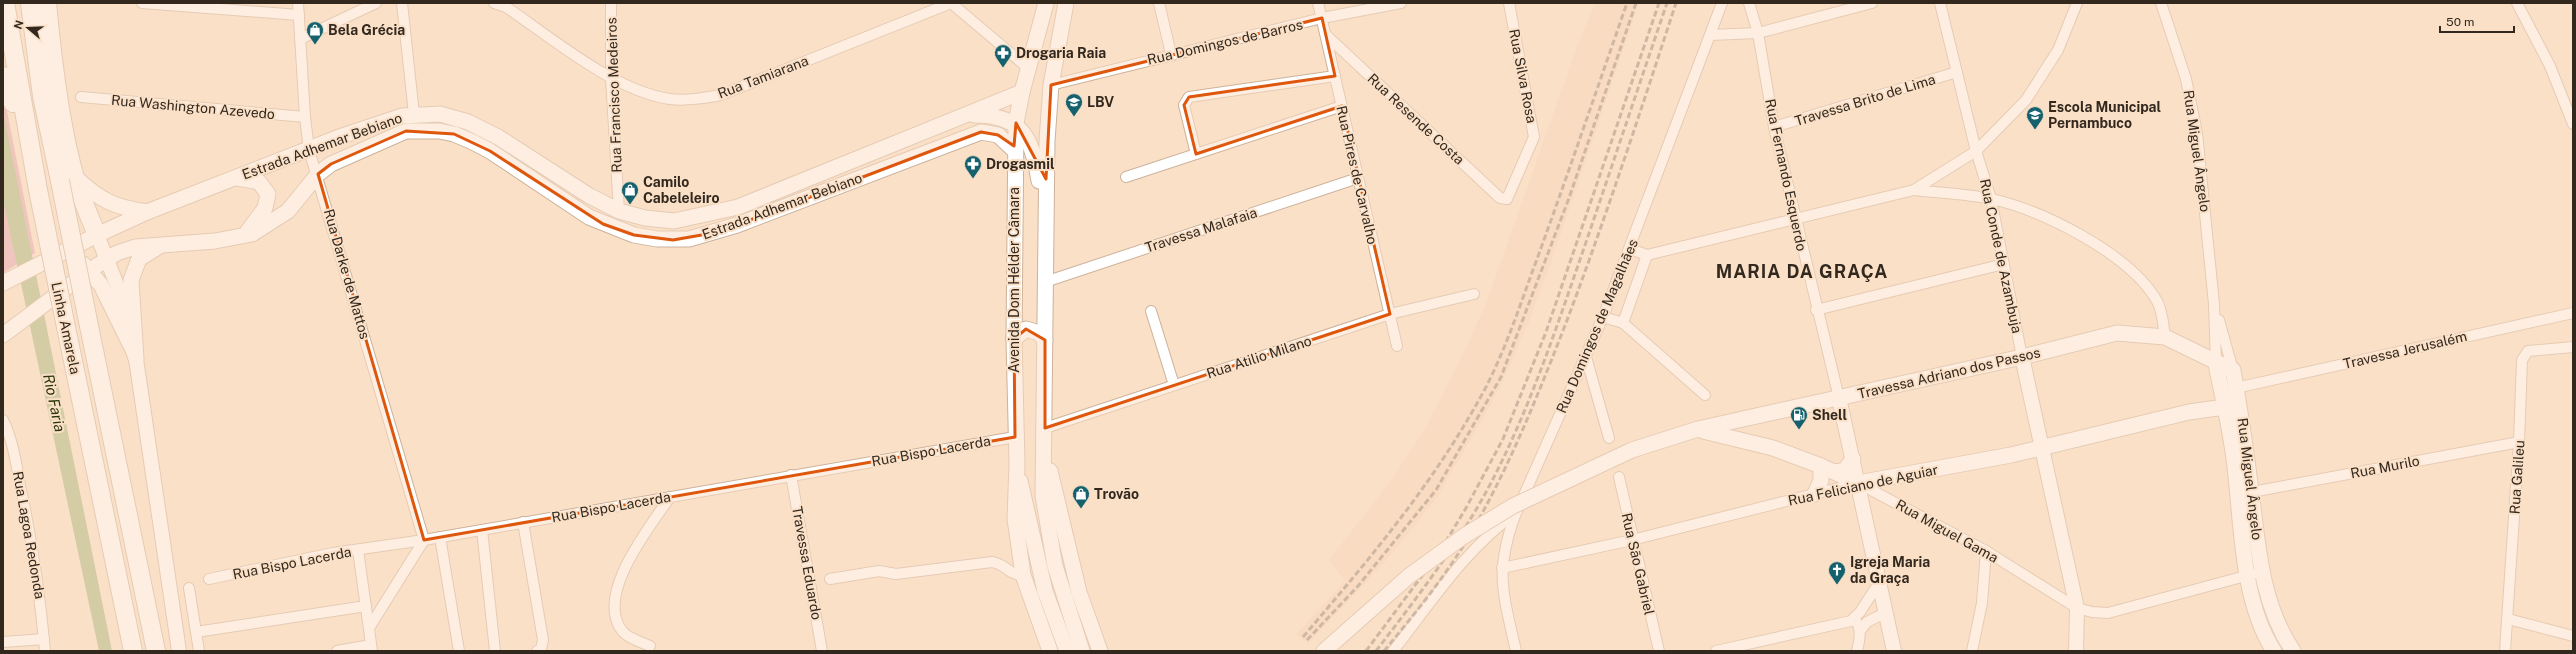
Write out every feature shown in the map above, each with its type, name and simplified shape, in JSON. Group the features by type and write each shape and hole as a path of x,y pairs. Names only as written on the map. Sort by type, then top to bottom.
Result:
{"highway":[{"name":"Linha Amarela","path":"5,3 38,190 133,651"},
{"name":"Linha Amarela","path":"30,3 42,96 67,179 90,326 156,651"},
{"path":"47,3 50,44 67,179 97,235"},
{"path":"5,80 14,109 28,134"}],"main road":[{"name":"Avenida Dom Hélder Câmara","path":"1046,3 1022,92 1016,123 1014,150 1014,437 1017,464 1045,591 1067,651"},
{"path":"1066,3 1051,85 1047,140 1044,248 1045,508 1050,544 1060,584 1082,651"},
{"name":"Estrada Adhemar Bebiano","path":"3,283 66,250 147,212 387,120 414,114 440,114 482,128 588,194 619,211 645,218 674,221 723,211 967,116 1022,92"},
{"path":"967,116 993,115 1016,123 1028,140 1036,162 1044,248"},
{"name":"Estrada Adhemar Bebiano","path":"3,335 90,270 108,258 128,248 252,234 288,211 318,174 347,156 400,133 415,130 439,131 454,134 490,151 603,224 634,235 673,240 713,233 737,225 981,132 998,135 1014,150"},
{"path":"234,178 259,182 268,194 268,200 259,218 243,236"},
{"path":"67,179 103,201 129,210 147,212"},
{"path":"136,359 131,280 139,259 162,244"},
{"path":"66,250 90,270 101,285 130,344"},
{"path":"1014,339 1026,329 1039,333 1045,340"},
{"name":"Travessa Adriano dos Passos","path":"1324,651 1378,601 1464,536 1541,491 1632,450 1698,429 2022,357 2117,333 2165,337 2216,364 2233,370"},
{"name":"Rua Miguel Ângelo","path":"2216,364 2255,574 2273,614 2293,651"},
{"name":"Rua Miguel Ângelo","path":"2233,370 2240,407 2252,492 2255,574 2260,622 2274,651"},
{"name":"Rua Feliciano de Aguiar","path":"1858,483 2043,448 2189,412 2225,407 2232,409 2240,407"},
{"name":"Rua Miguel Gama","path":"1698,429 1744,439 1828,469 1858,483"},
{"path":"1045,450 1074,577 1100,651"},
{"path":"1815,494 1828,469 1845,470 1853,459"},
{"name":"Avenida Dom Hélder Câmara","path":"1017,464 1015,519 1023,575 1050,651"}],"street":[{"path":"142,3 298,15"},
{"name":"Rua Darke de Mattos","path":"298,3 305,117 309,150 318,174 424,540"},
{"path":"300,39 376,3"},
{"path":"402,3 414,114"},
{"name":"Rua Tamiarana","path":"494,3 506,5 611,78 649,94 670,99 699,99 721,95 951,3 1028,68"},
{"name":"Rua Francisco Medeiros","path":"611,3 611,78 619,211"},
{"path":"1159,3 1171,54"},
{"name":"Rua Pires de Carvalho","path":"1318,3 1397,346"},
{"name":"Rua Domingos de Barros","path":"1051,85 1171,54 1322,18 1401,3"},
{"name":"Rua Silva Rosa","path":"1507,199 1531,148 1534,132 1509,3"},
{"name":"Rua Domingos de Magalhães","path":"1516,651 1503,590 1502,568 1506,540 1516,513 1603,317 1722,3"},
{"name":"Rua Fernando Esquerdo","path":"1749,3 1758,33 1774,128 1816,310 1853,459 1894,651"},
{"path":"1710,35 1758,33 1872,3"},
{"name":"Rua Conde de Azambuja","path":"1940,3 1976,151 1991,199 2022,357 2077,608 2076,651"},
{"path":"1630,249 1647,255 1914,190 1976,151 2026,100 2044,75 2058,50 2077,3"},
{"name":"Rua Miguel Ângelo","path":"2161,3 2186,79 2197,133 2214,304 2216,364"},
{"path":"2517,3 2550,66 2573,124"},
{"name":"Rua Resende Costa","path":"1326,35 1500,198 1507,199"},
{"name":"Travessa Brito de Lima","path":"1774,128 1957,72"},
{"path":"1196,154 1184,105 1189,96 1335,76"},
{"name":"Rua Washington Azevedo","path":"81,97 305,117"},
{"path":"1126,177 1342,106"},
{"name":"Travessa Malafaia","path":"1045,282 1358,178"},
{"path":"1914,190 1991,199 2042,215 2084,237 2115,257 2157,301 2165,337"},
{"path":"97,235 108,258 121,295 130,344 136,359 179,651"},
{"path":"1623,323 1647,255"},
{"path":"1816,310 2004,264"},
{"name":"Rua Atilio Milano","path":"1045,428 1390,314 1474,294"},
{"name":"Rua Miguel Ângelo","path":"2214,304 2233,370"},
{"path":"1151,311 1174,385"},
{"name":"Travessa Jerusalém","path":"2236,388 2573,313"},
{"path":"1603,317 1623,323 1705,395"},
{"name":"Rua Galileu","path":"2505,651 2519,442 2523,356 2528,351 2573,346"},
{"path":"1586,357 1609,438"},
{"name":"Rua Lagoa Redonda","path":"3,420 11,440 30,529 41,595 45,651"},
{"name":"Rua Bispo Lacerda","path":"209,579 358,550 424,540 1014,437"},
{"name":"Rua Murilo","path":"2252,492 2519,442"},
{"name":"Travessa Eduardo","path":"791,475 822,651"},
{"name":"Rua São Gabriel","path":"1619,477 1632,540 1659,651"},
{"name":"Rua Miguel Gama","path":"1858,483 1986,551 2077,608 2092,612 2108,613 2255,574"},
{"name":"Rua Feliciano de Aguiar","path":"1502,568 1632,540 1858,483"},
{"path":"650,646 631,638 623,631 617,617 615,600 626,565 670,497"},
{"path":"1393,651 1469,554 1487,535 1516,513"},
{"path":"523,522 543,640 541,649 537,651"},
{"path":"482,530 495,651"},
{"path":"440,537 459,651"},
{"path":"369,628 424,540"},
{"path":"337,651 372,648 358,550"},
{"path":"1972,651 1982,603 1986,551"},
{"path":"830,580 879,572 896,574 992,562 1001,565 1012,574 1023,575"},
{"path":"1716,651 1854,618 1879,583"},
{"path":"189,588 199,651"},
{"path":"196,632 366,606"},
{"path":"1860,631 1867,622 1885,613"},
{"path":"1854,618 1859,624 1860,631 1856,651"},
{"path":"2508,619 2573,636"},
{"path":"3,642 44,639"}],"highlighted area":[{"path":"1322,18 1335,76 1189,97 1184,105 1196,154 1342,106 1390,314 1045,428 1045,340 1026,329 1014,339 1015,437 424,540 318,174 331,164 406,131 454,134 490,151 603,224 634,235 673,240 713,233 737,225 981,132 998,135 1014,146 1016,123 1046,179 1051,85"}],"shaded area":[{"path":"1595,3 1639,3 1553,257 1529,322 1500,388 1438,496 1392,554 1308,644 1296,634 1345,581 1329,560 1387,486 1424,430 1457,367 1487,301 1579,41"},
{"path":"3,91 35,253 3,273"}],"water":[{"name":"Rio Faria","path":"3,111 112,651 99,651 3,199"}],"railway":[{"path":"1303,637 1378,548 1424,486 1467,421 1486,387 1501,356 1519,308 1627,3"},
{"path":"1307,640 1358,586 1436,490 1501,377 1569,198 1636,3"},
{"path":"1366,651 1439,553 1466,508 1503,439 1546,332 1659,3"},
{"path":"1376,651 1423,589 1453,546 1481,502 1507,451 1553,336 1667,3"},
{"path":"1384,651 1421,606 1455,559 1475,526 1513,451 1546,375 1581,283 1623,163 1676,3"}],"place":[{"name":"Bela Grécia","path":"315,45"},
{"name":"Drogaria Raia","path":"1003,68"},
{"name":"LBV","path":"1074,117"},
{"name":"Escola Municipal Pernambuco","path":"2035,130"},
{"name":"Drogasmil","path":"973,179"},
{"name":"Camilo Cabeleleiro","path":"630,205"},
{"name":"Shell","path":"1799,430"},
{"name":"Trovão","path":"1081,509"},
{"name":"Igreja Maria da Graça","path":"1837,585"}],"district":[{"name":"MARIA DA GRAÇA","path":"1802,272"}]}
